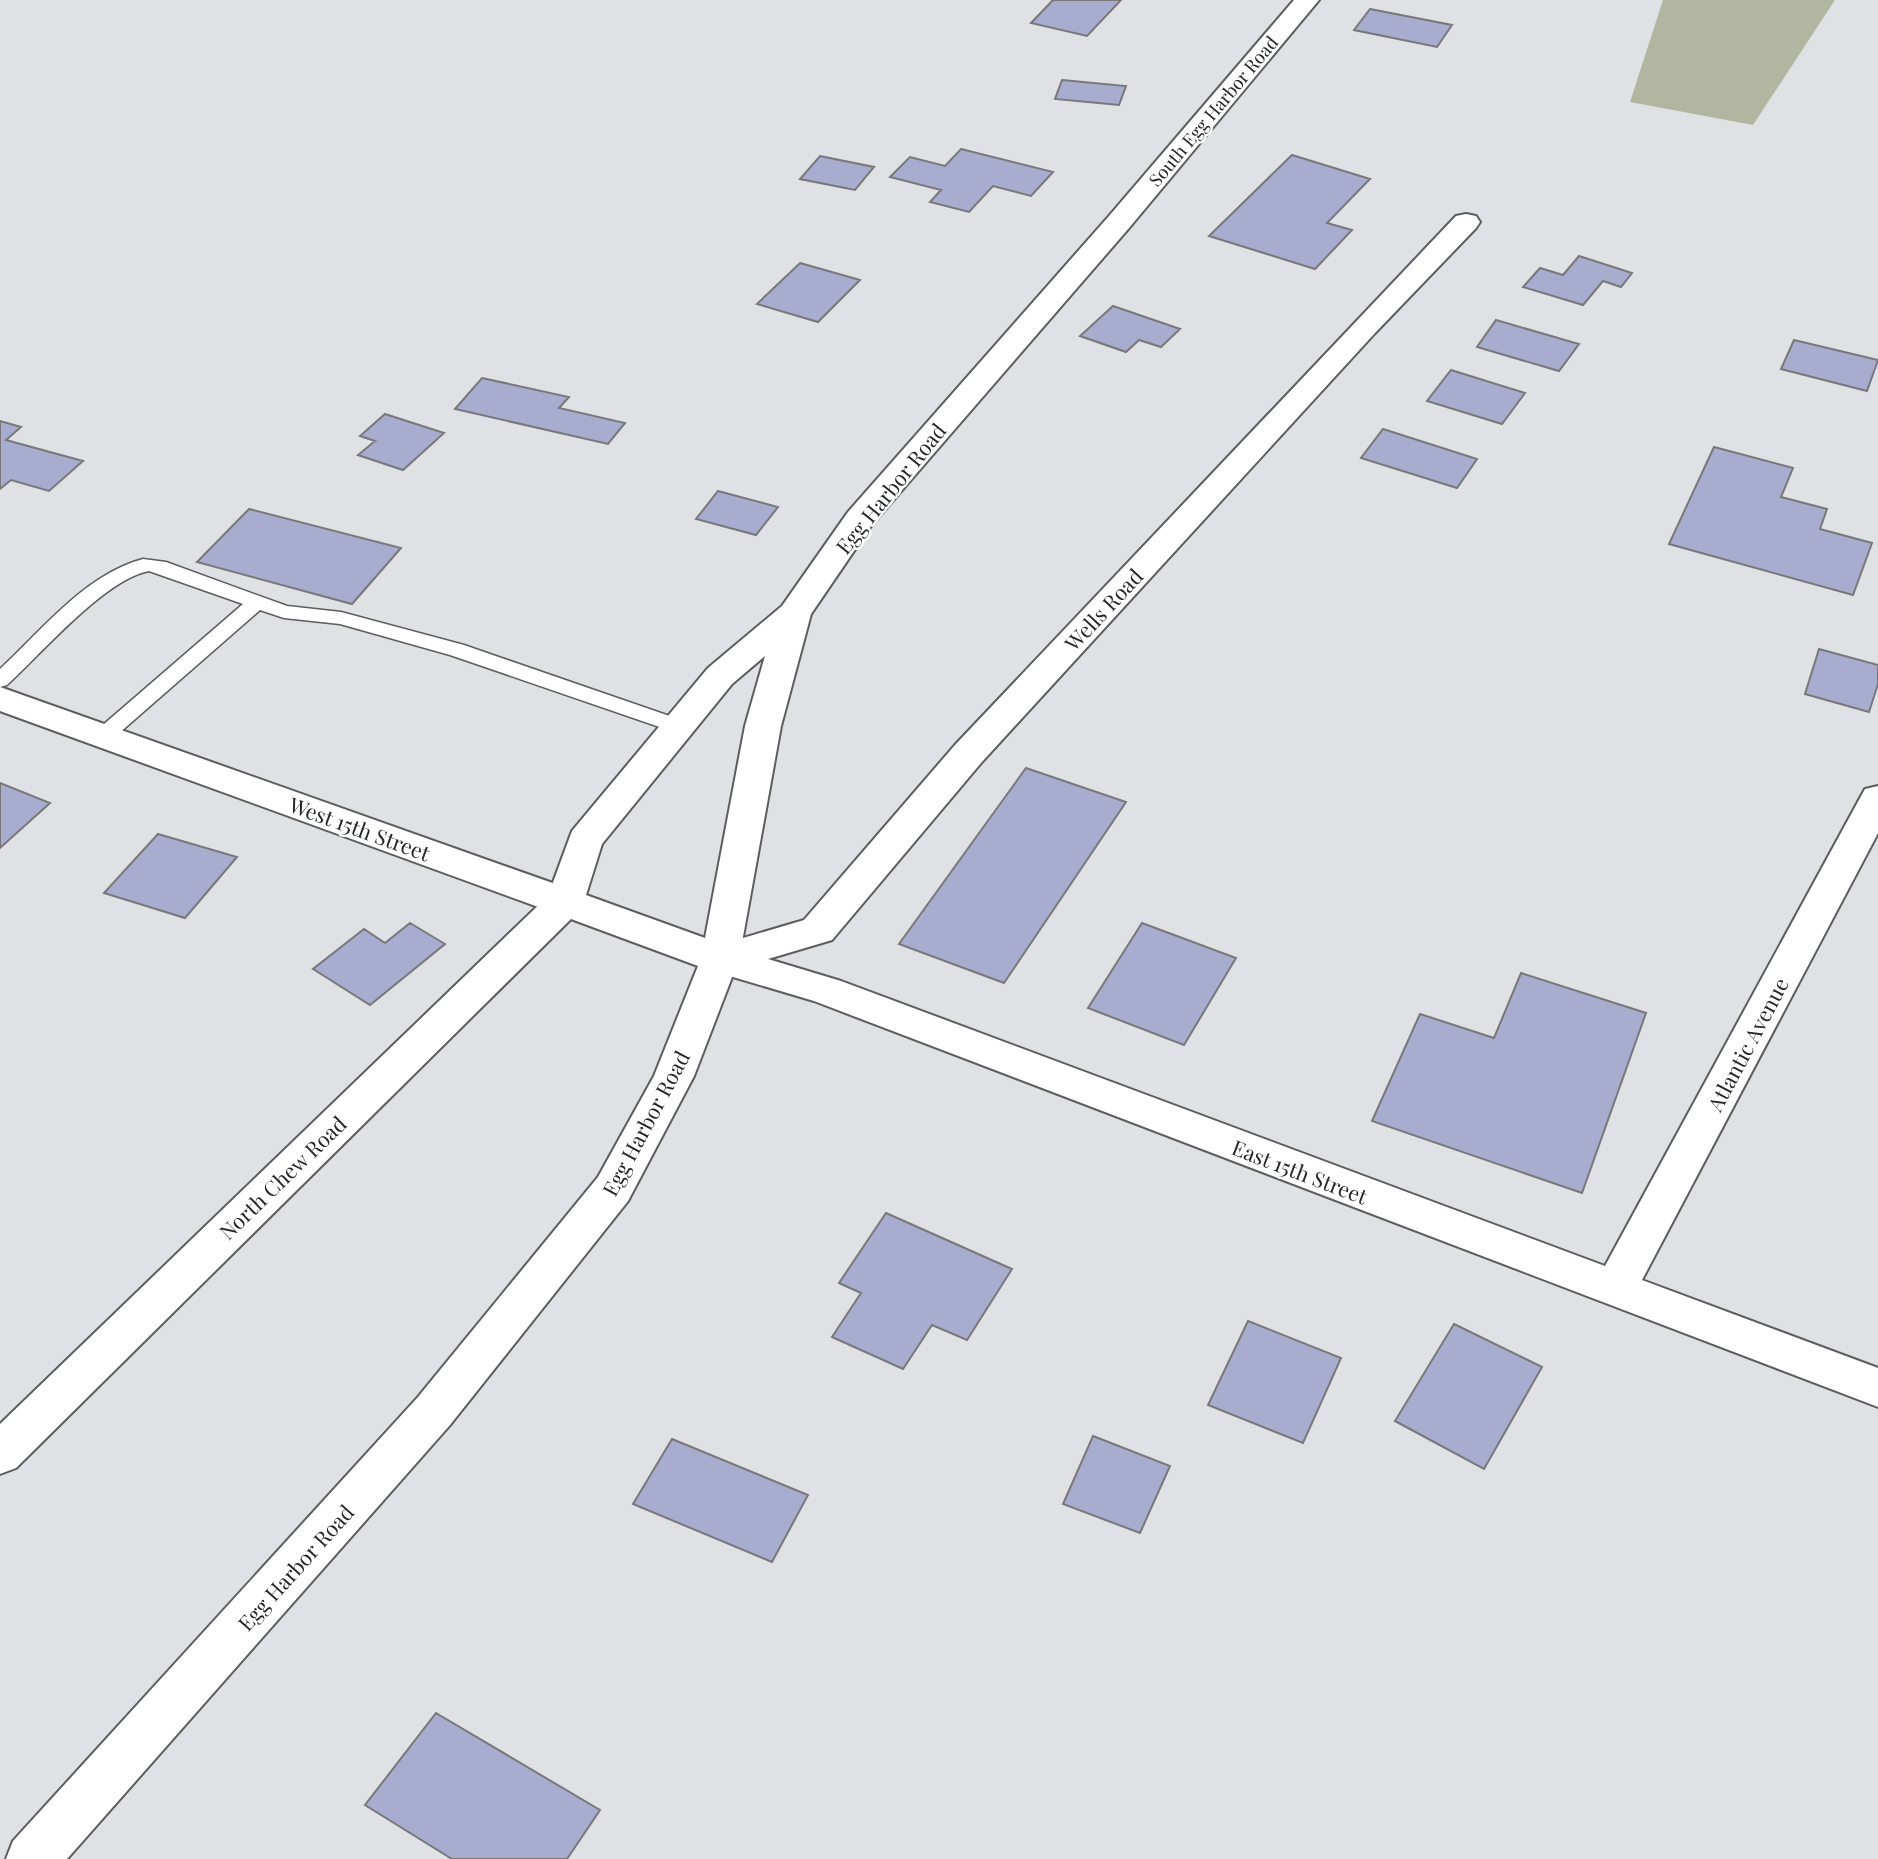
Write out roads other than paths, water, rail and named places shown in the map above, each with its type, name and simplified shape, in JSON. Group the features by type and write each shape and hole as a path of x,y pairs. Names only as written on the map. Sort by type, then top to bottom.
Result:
{"main road":[{"name":"South Egg Harbor Road","path":"1119,222 1307,0"},
{"name":"Egg Harbor Road","path":"32,1859 434,1411 613,1189 674,1076 720,958 763,726 794,614 859,519 1119,222"},
{"name":"Wells Road","path":"720,958 818,930 968,754 1466,222"},
{"path":"565,902 585,840 720,676 794,614"},
{"name":"West 15th Street","path":"0,698 720,958"},
{"name":"Atlantic Avenue","path":"1615,1290 1878,798"},
{"name":"North Chew Road","path":"0,1454 565,902"},
{"name":"East 15th Street","path":"720,958 827,991 1878,1388"}],"lane":[{"path":"0,680 87,599 128,572 144,565 159,566 284,612 341,618 385,628 482,658 677,726"},
{"path":"103,736 256,603"}]}
